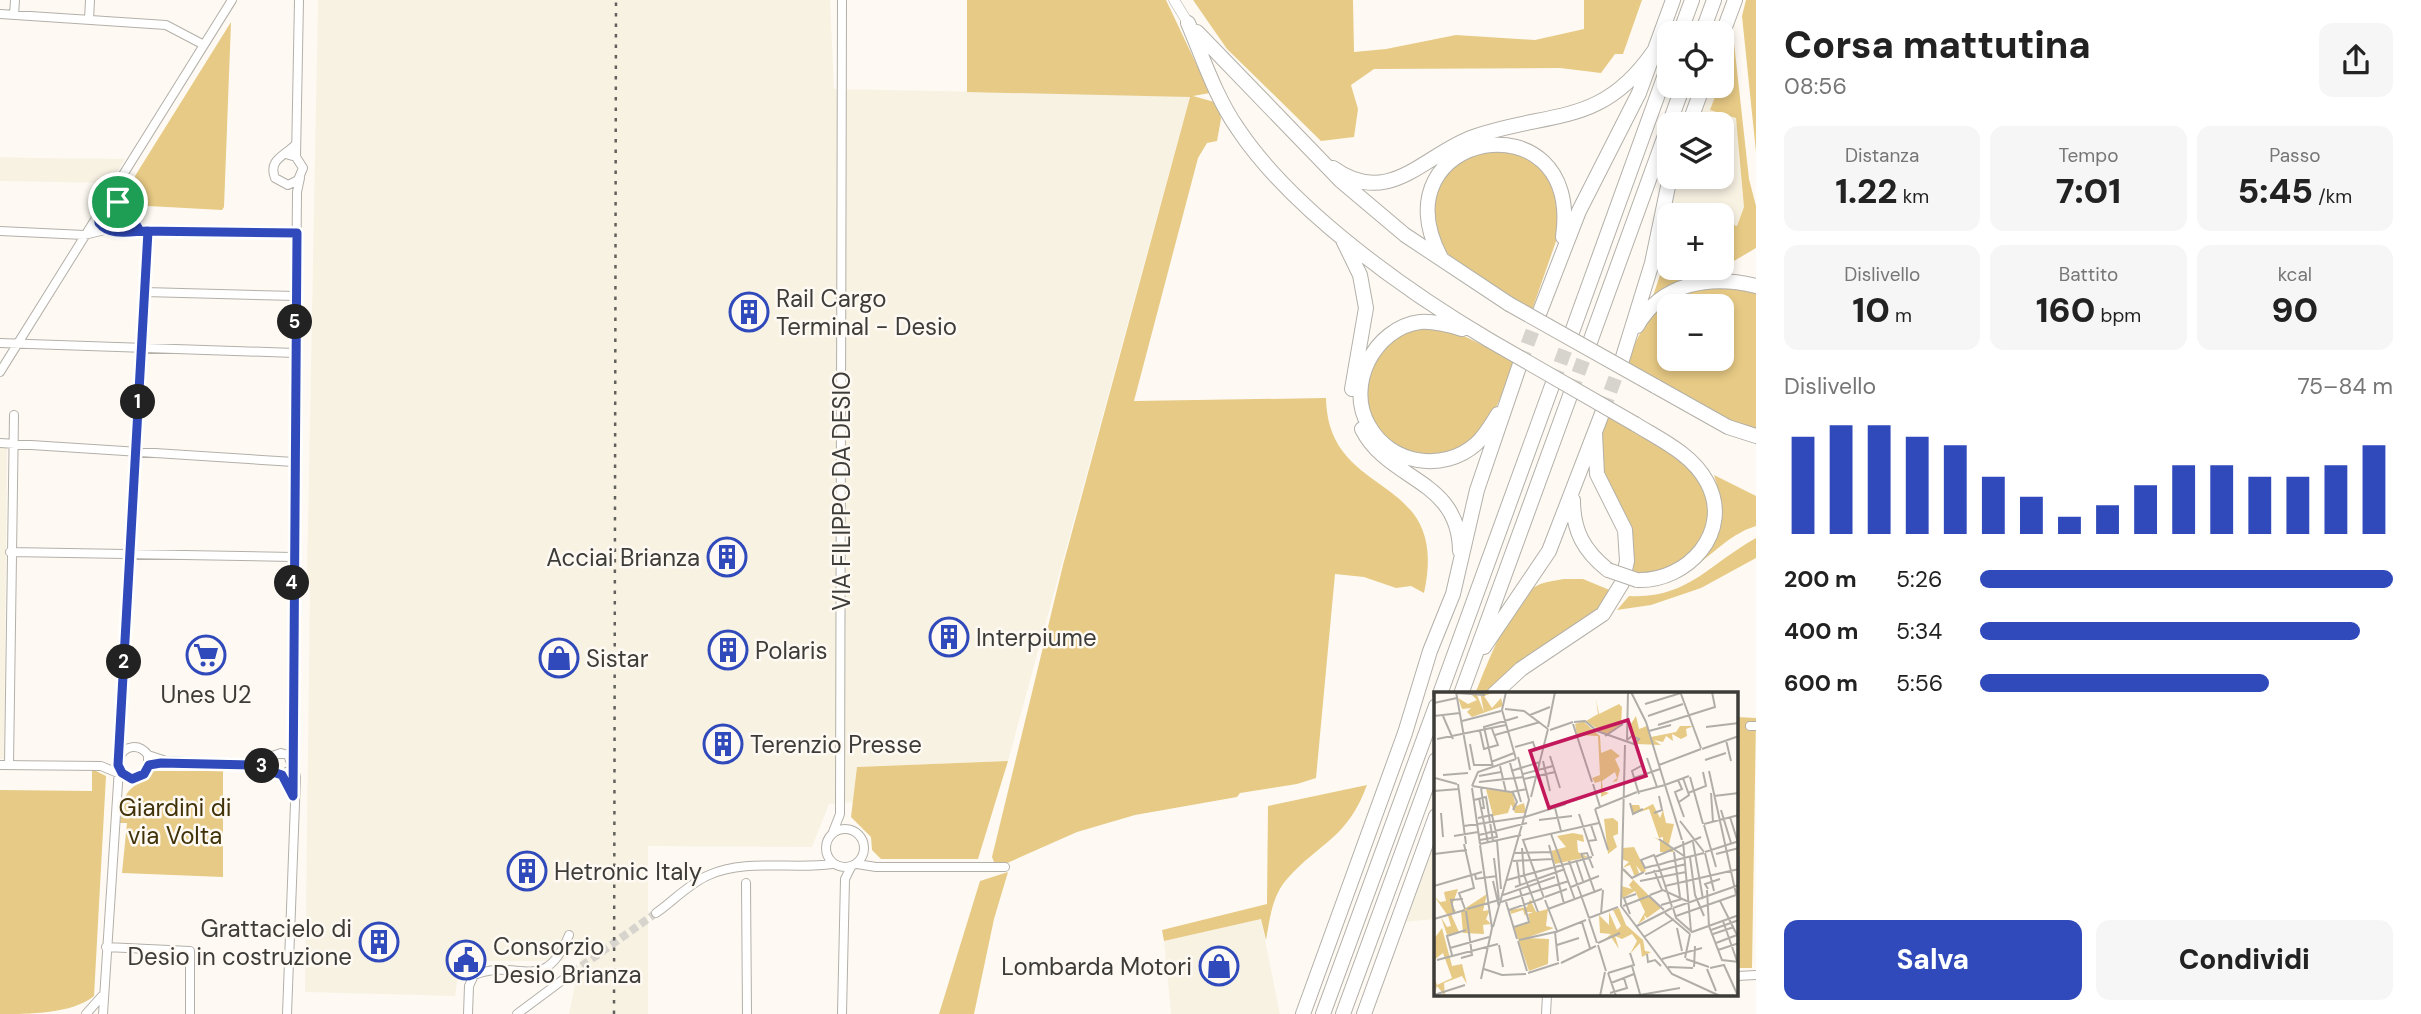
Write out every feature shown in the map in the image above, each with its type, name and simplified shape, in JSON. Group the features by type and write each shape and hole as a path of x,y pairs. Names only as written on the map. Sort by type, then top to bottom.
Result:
{"highway":[{"path":"1539,314 1579,211 1639,93 1673,0"},
{"path":"1684,21 1692,0"},
{"path":"1706,21 1714,0"},
{"path":"1727,21 1735,0"},
{"path":"1188,23 1304,145 1396,228 1509,304 1728,427 1756,436"},
{"path":"1188,23 1237,128 1294,193 1341,236 1402,283 1483,336 1681,452 1707,482 1713,512 1706,544 1696,558 1670,576 1636,580 1608,570 1583,545 1576,529 1573,491"},
{"path":"1304,145 1339,172 1358,180 1395,180 1412,174 1463,141 1567,116 1609,99 1639,74 1654,51"},
{"path":"1572,332 1657,97"},
{"path":"1590,342 1679,98"},
{"path":"1442,261 1428,228 1427,209 1439,172 1453,156 1470,148 1504,143 1521,147 1536,156 1559,182 1565,219 1552,279"},
{"path":"1622,360 1652,263 1667,189"},
{"path":"1341,236 1365,290 1366,308 1351,394 1356,416 1371,446 1386,460 1442,497 1460,541 1460,563"},
{"path":"1631,336 1650,309 1667,295 1688,284 1710,279 1756,286"},
{"path":"1483,336 1440,323 1420,322 1386,337 1373,351 1364,368 1360,389 1368,425 1380,440 1395,452 1416,460 1437,462 1456,457 1486,434 1514,381"},
{"path":"1303,1014 1405,733 1460,563 1477,490 1520,365"},
{"path":"1441,692 1553,383"},
{"path":"1462,692 1571,393"},
{"path":"1470,669 1549,551 1603,411"},
{"path":"1495,692 1521,669 1603,614 1622,583 1627,562 1625,530 1597,474 1595,433"},
{"path":"1322,1014 1434,711"},
{"path":"1343,1014 1434,765"},
{"path":"1364,1014 1434,822"}],"street":[{"path":"14,15 15,0"},
{"path":"89,20 90,0"},
{"path":"0,372 232,0"},
{"path":"280,1014 287,1014 293,796 296,777 293,762 295,353 297,185 303,168 296,157 295,145 299,0"},
{"name":"VIA FILIPPO DA DESIO","path":"833,832 840,814 842,0"},
{"path":"1174,0 1188,23"},
{"path":"0,14 166,26 204,45"},
{"path":"295,145 286,155 276,159 273,173 283,184 297,185"},
{"path":"286,155 296,157"},
{"path":"118,181 118,202"},
{"path":"100,208 118,202"},
{"path":"118,202 126,208 128,217 125,226 118,231"},
{"path":"100,208 99,223 105,230"},
{"path":"103,1014 118,794 145,292 144,231 128,217"},
{"path":"0,231 84,235 105,230 297,233"},
{"path":"145,292 296,296"},
{"path":"0,343 295,353"},
{"path":"14,415 4,765 119,766 132,779"},
{"path":"0,443 294,462"},
{"path":"10,552 293,557"},
{"path":"120,728 132,747"},
{"path":"119,766 124,750 132,747 142,749 148,755 177,762"},
{"path":"245,764 273,759 284,753 293,762"},
{"path":"118,794 132,779 144,774 149,765 148,755"},
{"path":"273,759 273,770"},
{"path":"149,765 177,762 245,764 273,770 282,775 293,796"},
{"path":"282,775 289,773 293,762"},
{"path":"840,814 850,830 863,842 863,854 845,879 842,1014"},
{"path":"845,879 825,852 825,844 833,832 850,830"},
{"path":"808,868 825,852"},
{"path":"863,854 876,867"},
{"path":"656,913 708,875 728,869 835,865 1004,867"},
{"path":"746,883 747,1014"},
{"path":"468,1013 469,986 474,975 485,971 540,971 560,957 569,935"},
{"path":"106,947 190,951 190,1014"},
{"path":"517,1014 572,973"},
{"path":"1738,976 1756,975"},
{"path":"86,1014 98,1003 104,990"},
{"path":"1546,1014 1547,996"}],"shaded area":[{"path":"318,0 830,0 834,89 1190,96 1008,761 857,767 853,802 829,804 812,847 648,846 648,1014 569,1014 583,945 562,961 460,961 455,996 305,992 310,585 307,576"},
{"path":"1706,98 1714,98 1710,110 1717,112 1700,112"},
{"path":"1736,117 1744,207 1737,226 1734,225 1734,203 1668,202 1673,189 1734,189"},
{"path":"0,157 125,159 110,183 0,181"},
{"path":"0,446 7,447 4,759 0,759"},
{"path":"1431,843 1434,844 1434,919 1404,922"},
{"name":"Lombarda Motori","path":"1261,919 1280,1014 1171,1014 1164,941"}],"green space":[{"path":"967,0 1166,0 1210,93 1193,96 1218,103 1221,119 1217,141 1207,143 1198,158 1134,401 1326,398 1332,431 1346,455 1405,504 1420,525 1428,553 1424,593 1411,586 1396,588 1364,577 1335,574 1316,778 1297,784 1240,793 1237,797 1135,815 1077,832 1005,864 994,862 992,857 1063,565 1190,97 967,92"},
{"path":"1193,0 1353,0 1354,52 1386,49 1456,35 1535,40 1584,29 1584,0 1642,0 1623,54 1615,54 1601,73 1560,68 1374,69 1351,85 1358,109 1354,137 1321,141 1227,49"},
{"path":"1746,0 1756,0 1756,152 1742,16"},
{"path":"231,22 224,207 222,210 148,206 137,193 135,176"},
{"path":"1734,43 1749,179 1756,206 1756,248 1734,261 1734,225 1737,226 1744,207 1736,118 1734,112 1710,110 1714,98 1734,98"},
{"path":"1487,148 1525,154 1554,181 1561,227 1532,310 1462,268 1445,250 1435,226 1434,200 1444,175 1456,162"},
{"path":"1658,280 1680,280 1657,294 1651,302"},
{"path":"1711,285 1756,291 1756,429 1725,418 1627,363 1641,332 1657,311 1657,371 1734,371 1734,294 1686,294"},
{"path":"1433,326 1462,335 1515,361 1493,413 1469,442 1445,452 1421,453 1399,446 1380,431 1369,411 1367,387 1376,360 1387,346 1407,332"},
{"path":"1608,414 1648,436 1686,464 1700,481 1708,500 1707,521 1697,545 1684,559 1661,571 1633,574 1634,547 1629,522 1604,476 1601,440"},
{"path":"1714,475 1756,496 1756,526 1735,535 1681,575 1705,553 1718,532 1721,507"},
{"path":"1756,538 1756,558 1701,588 1651,605 1617,610 1629,596 1667,592 1683,586"},
{"path":"1583,579 1612,591 1598,610 1494,692 1476,692 1499,637 1515,608 1533,588 1547,582"},
{"path":"1738,717 1756,718 1752,968 1738,968"},
{"path":"1008,761 978,859 881,859 872,850 871,837 851,817 857,767"},
{"path":"92,769 106,776 94,996 62,1010 0,1014 0,790 92,791"},
{"name":"Giardini di via Volta","path":"153,771 223,771 223,877 122,873 127,823 120,823 126,795"},
{"path":"1367,785 1351,817 1342,828 1299,866 1282,886 1272,908 1266,940 1261,919 1164,941 1162,930 1267,904 1268,806"},
{"path":"1008,872 994,919 974,1014 939,1014 980,881"}],"tunnel":[{"path":"1520,364 1539,314"},
{"path":"1553,383 1572,332"},
{"path":"1571,393 1590,342"},
{"path":"1603,411 1622,360"},
{"path":"572,973 656,913"}],"railway":[{"path":"614,1014 616,0"}],"place":[{"name":"Rail Cargo Terminal - Desio","path":"749,312"},
{"name":"Acciai Brianza","path":"727,557"},
{"name":"Interpiume","path":"949,637"},
{"name":"Polaris","path":"728,650"},
{"name":"Unes U2","path":"206,655"},
{"name":"Sistar","path":"559,658"},
{"name":"Terenzio Presse","path":"723,744"},
{"name":"Hetronic Italy","path":"527,871"},
{"name":"Grattacielo di Desio in costruzione","path":"379,942"},
{"name":"Consorzio Desio Brianza","path":"466,960"},
{"name":"Lombarda Motori","path":"1219,966"}],"route":[{"path":"118,202 107,202 98,211 99,223 105,230 112,232 118,231 148,231 145,292 141,346 118,765 122,773 132,779 144,774 149,765 161,763 245,764 266,767 282,775 293,796 296,777 292,761 292,583 297,233 140,231 128,217 126,208 118,202"}]}
